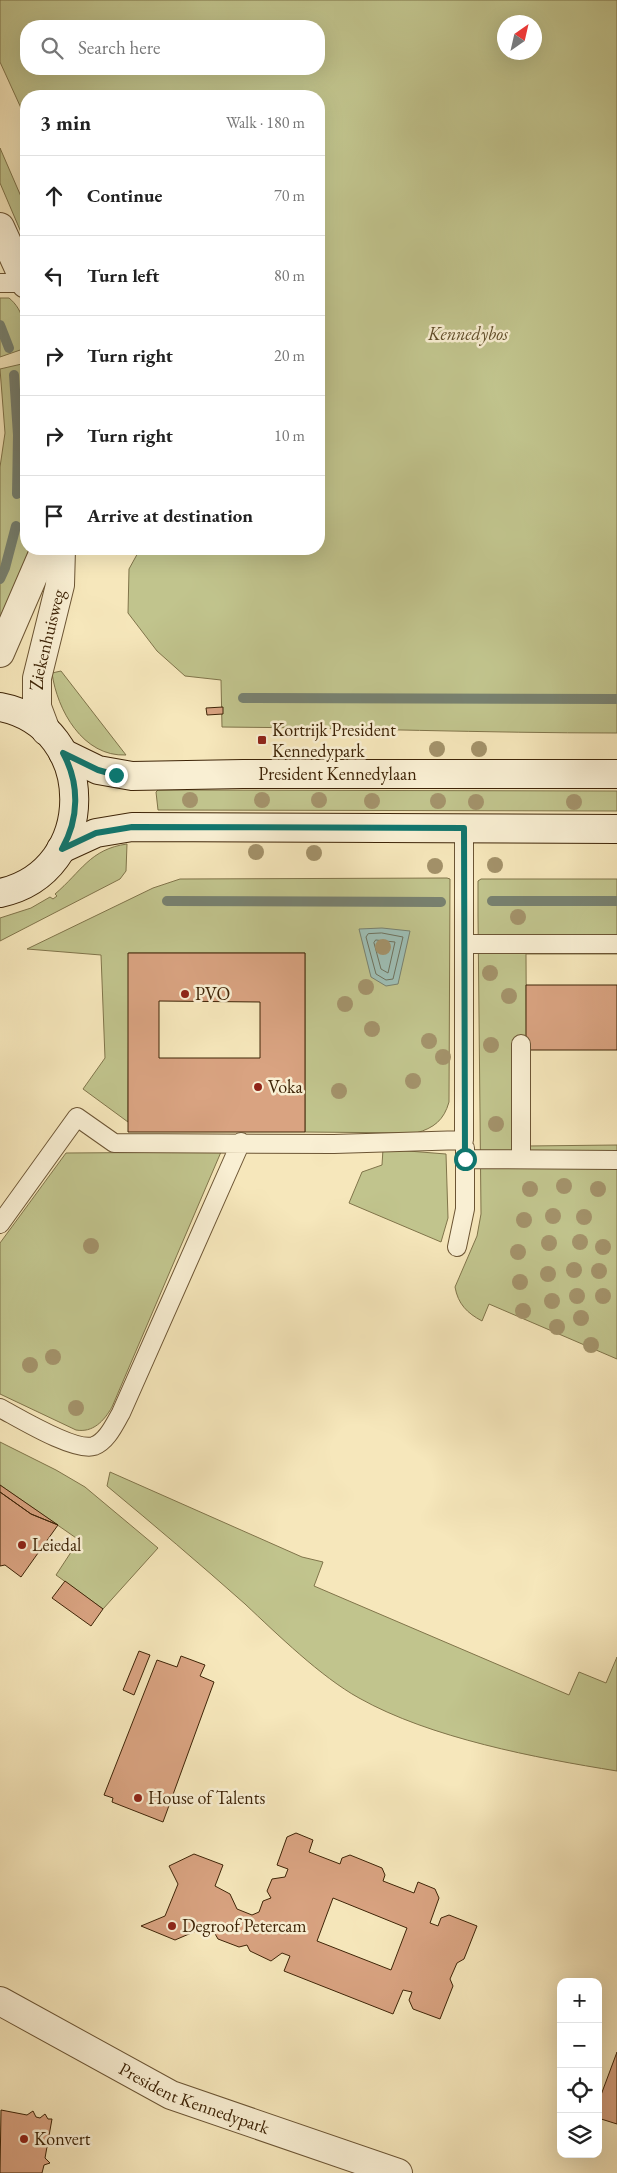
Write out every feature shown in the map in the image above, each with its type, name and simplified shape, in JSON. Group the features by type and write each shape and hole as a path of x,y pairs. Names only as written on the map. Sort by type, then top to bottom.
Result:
{"main road":[{"path":"3,241 20,272"},
{"name":"Ziekenhuisweg","path":"0,653 42,555"},
{"name":"Ziekenhuisweg","path":"46,731 37,707 37,678 60,585 61,555"},
{"name":"President Kennedylaan","path":"0,707 32,720 46,731 63,753 73,778 75,806 70,833 62,849 50,864 37,876 21,886 0,893"},
{"name":"President Kennedylaan","path":"63,753 98,770 132,776 243,774 617,774"},
{"name":"President Kennedylaan","path":"62,849 96,833 132,827 617,829"},
{"name":"President Kennedypark","path":"0,2001 171,2095 398,2173"}],"lane":[{"path":"0,283 20,283"},
{"path":"457,1247 465,1210 464,828"},
{"path":"464,944 617,944"},
{"path":"521,1044 521,1160"},
{"path":"0,1224 77,1117 114,1144 241,1142 334,1144 464,1140"},
{"path":"0,1408 75,1445 92,1446 106,1438 121,1413 241,1142"},
{"path":"465,1159 617,1160"}],"green space":[{"name":"Kennedybos","path":"0,0 617,0 617,733 222,727 221,680 185,676 157,651 128,613 129,569 137,555 325,555 325,90 20,90 20,106 0,62"},
{"path":"0,148 20,194 20,230 0,183"},
{"path":"0,298 9,298 20,312 20,350 0,357"},
{"path":"20,364 20,555 28,555 0,619 0,467 5,433 0,369"},
{"path":"61,671 126,755 111,754 97,748 85,740 75,729 66,716 55,687 52,673"},
{"path":"158,790 617,791 617,811 158,810 156,792"},
{"path":"127,844 126,871 120,879 0,941 0,918 31,908 50,897 53,899 57,896 55,894 95,856 114,847"},
{"path":"180,879 450,879 449,1102 444,1114 433,1126 416,1133 305,1132 305,953 129,953 128,1122 83,1089 105,1058 101,955 27,949 153,888"},
{"path":"481,879 617,879 617,954 526,954 527,1146 617,1145 617,1359 489,1304 482,1321 464,1307 456,1293 455,1287 477,1236 481,1214 478,881"},
{"path":"383,1149 446,1154 448,1218 441,1242 349,1203 362,1172 382,1165"},
{"path":"221,1152 112,1407 102,1421 88,1430 76,1430 0,1394 0,1243 66,1153"},
{"path":"0,1442 85,1487 158,1548 103,1609 56,1575 79,1540 0,1485"},
{"path":"110,1472 302,1557 323,1562 314,1586 569,1695 579,1672 606,1683 617,1657 617,1771 484,1745 418,1724 387,1712 359,1698 315,1667 211,1574 107,1486"}],"water":[{"path":"382,928 410,931 398,984 386,986 371,977 359,929"}],"building":[{"path":"223,707 223,714 207,715 206,708"},
{"path":"128,953 305,953 305,1132 128,1132","holes":["159,1001 260,1002 260,1058 159,1058"]},
{"path":"526,985 617,985 617,1050 526,1050"},
{"path":"0,1485 58,1525 31,1514 0,1492"},
{"name":"Leiedal","path":"0,1492 31,1514 58,1525 21,1577 5,1565 0,1566"},
{"path":"65,1581 103,1609 91,1626 52,1598"},
{"path":"139,1651 150,1655 134,1695 123,1690"},
{"path":"181,1656 205,1665 200,1676 214,1682 163,1822 112,1802 113,1798 104,1795 157,1660 177,1667"},
{"path":"296,1833 313,1840 309,1852 340,1864 342,1858 350,1855 382,1868 385,1875 383,1881 414,1893 418,1882 435,1889 439,1898 430,1923 438,1926 441,1918 449,1915 477,1926 464,1959 457,1963 450,1979 453,1986 440,2019 413,2009 409,2000 412,1992 403,1990 393,2014 284,1971 290,1956 282,1953 271,1961 250,1951 247,1945 239,1947 218,1939 214,1932 203,1928 175,1940 141,1926 165,1916 178,1884 169,1866 194,1854 223,1865 215,1886 230,1894 237,1909 252,1915 259,1912 263,1901 271,1898 267,1891 272,1879 285,1877 288,1869 277,1865 287,1837","holes":["333,1898 407,1928 391,1970 317,1941"]},
{"path":"617,2052 617,2124 602,2119 602,2092"},
{"name":"Konvert","path":"1,2110 27,2115 33,2111 36,2117 40,2118 45,2114 48,2119 52,2119 45,2158 50,2163 44,2165 42,2173 0,2173"}],"waterway":[{"path":"0,325 9,348"},
{"path":"14,375 18,435 17,494"},
{"path":"0,579 5,568 16,526"},
{"path":"243,698 617,699"},
{"path":"167,901 441,902"},
{"path":"492,901 617,901"}],"place":[{"name":"Kortrijk President Kennedypark","path":"262,740"},
{"name":"PVO","path":"185,994"},
{"name":"Voka","path":"258,1087"},
{"name":"Leiedal","path":"22,1545"},
{"name":"House of Talents","path":"138,1798"},
{"name":"Degroof Petercam","path":"172,1926"},
{"name":"Konvert","path":"24,2139"}],"route":[{"path":"116,775 98,770 63,753 73,778 75,806 70,833 62,849 96,833 132,827 464,828 465,1159"}]}
